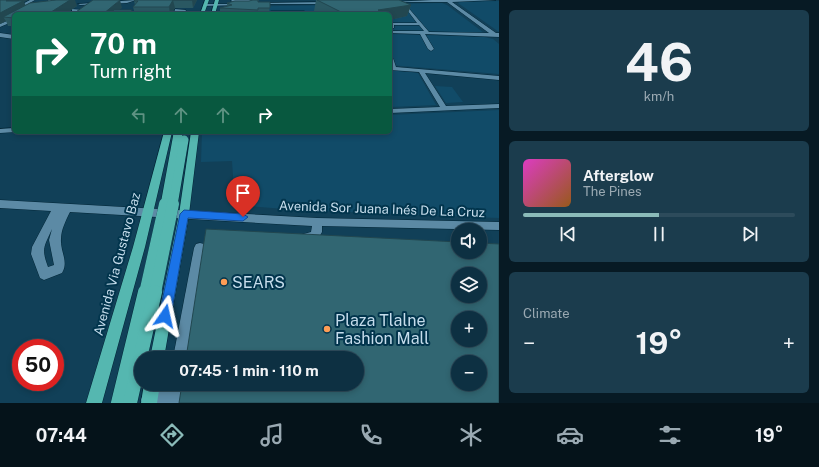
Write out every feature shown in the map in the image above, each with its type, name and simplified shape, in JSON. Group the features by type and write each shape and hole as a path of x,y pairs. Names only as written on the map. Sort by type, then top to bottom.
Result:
{"main road":[{"path":"203,12 207,0"},
{"path":"214,12 217,2"},
{"name":"Avenida Via Gustavo Baz","path":"94,403 149,212 168,134"},
{"path":"118,403 159,237 178,134"},
{"path":"130,403 168,235 185,134"},
{"path":"158,351 184,214 195,134"},
{"path":"149,402 151,391"}],"street":[{"path":"33,0 21,6 37,8 51,7 56,3 48,3"},
{"path":"28,12 52,0"},
{"path":"70,12 80,5 88,2 134,0"},
{"path":"205,5 225,0 295,9 266,10 265,6"},
{"path":"269,0 300,4 331,3"},
{"path":"384,2 494,0"},
{"path":"448,1 498,36"},
{"path":"217,2 252,3"},
{"path":"265,6 283,2"},
{"path":"300,4 304,12"},
{"path":"406,6 422,28 431,49"},
{"path":"226,10 246,8"},
{"path":"74,10 82,10 80,12"},
{"path":"392,25 415,17"},
{"path":"0,26 12,19"},
{"path":"392,26 422,28 428,33 498,36"},
{"path":"392,26 422,28"},
{"path":"0,36 12,37"},
{"path":"392,68 499,78"},
{"path":"421,71 444,108"},
{"path":"392,111 499,106"},
{"path":"0,131 12,130"},
{"name":"Avenida Sor Juana Inés De La Cruz","path":"0,204 317,222 499,226"},
{"path":"63,207 56,232 55,248 60,266 47,274 42,273 37,254 44,234 63,207"},
{"path":"294,237 308,238 314,236 317,232 317,222"},
{"path":"44,234 56,232"},
{"path":"181,351 200,248"},
{"path":"149,402 177,402 177,391"}],"shaded area":[{"path":"499,1 499,32 458,3 459,2"},
{"path":"442,3 447,5 484,33 392,30 392,12 221,12 223,7"},
{"path":"392,34 484,37 493,39 499,44 499,74 392,65"},
{"path":"392,70 418,73 436,105 392,107"},
{"path":"435,86 452,87 463,102 446,103"},
{"path":"499,110 499,218 296,210 235,205 232,161 201,162 202,134 392,134 392,115"}],"building":[{"path":"0,0 7,0 6,1 23,1 0,13"},
{"path":"70,0 51,12 13,12 30,3"},
{"path":"93,0 120,0 105,12 76,12"},
{"path":"173,0 169,7 133,7 138,1 134,1"},
{"path":"258,0 258,2 270,2 270,8 258,8 258,10 220,8 232,5 227,3 235,1"},
{"path":"317,0 399,0 411,5 378,10 382,12 341,12"},
{"path":"114,10 132,10 130,12 112,12"},
{"path":"12,12 12,18 3,17"},
{"name":"Plaza Tlalne Fashion Mall","path":"206,229 451,242 451,259 487,259 487,243 499,244 499,403 179,403 181,391 364,391 364,351 187,351"}],"place":[{"name":"SEARS","path":"224,282"},
{"name":"Plaza Tlalne Fashion Mall","path":"327,329"}],"route":[{"path":"165,316 184,214 243,217"}]}
